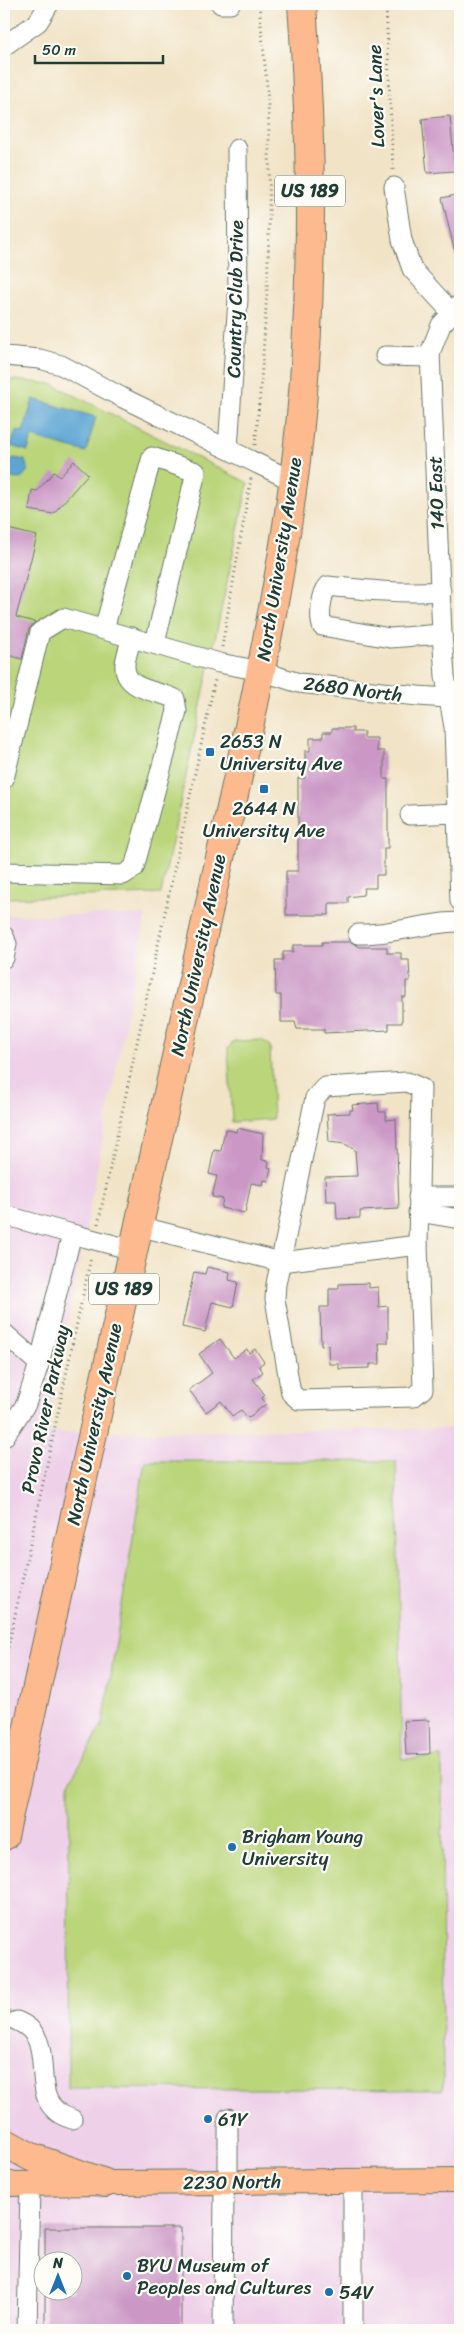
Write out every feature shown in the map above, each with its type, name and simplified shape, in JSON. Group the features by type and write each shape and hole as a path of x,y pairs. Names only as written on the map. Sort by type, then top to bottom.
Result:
{"highway":[{"name":"North University Avenue","path":"4,1836 261,671 276,588 293,481 305,366 310,239 309,100 302,4"},
{"path":"4,2142 31,2157 105,2183"}],"main road":[{"name":"2230 North","path":"4,2184 460,2180"}],"street":[{"path":"4,46 38,22 49,4"},
{"path":"221,4 230,4"},
{"name":"Country Club Drive","path":"228,448 238,299 237,149"},
{"path":"394,187 402,240 412,269 456,309"},
{"name":"140 East","path":"456,309 441,325 430,357 442,634 454,697 456,813 460,888"},
{"path":"4,356 40,359 61,365 293,481"},
{"path":"385,356 430,357"},
{"path":"104,629 152,457 196,472 155,643"},
{"path":"440,591 404,592 328,586 325,590 320,620 322,626 390,638 442,634"},
{"name":"2680 North","path":"4,779 40,632 63,618 219,663 261,671 299,683 454,697"},
{"path":"4,872 123,875 134,868 177,711 175,699 166,694 138,687 128,679 125,665 132,637"},
{"path":"410,815 456,813"},
{"path":"358,934 392,933 440,922 460,922"},
{"path":"4,936 7,944 4,958"},
{"path":"407,1082 421,1088 418,1204 423,1389 413,1397 299,1400 291,1392 275,1298 315,1098 324,1088 407,1082"},
{"path":"418,1204 460,1197"},
{"path":"418,1204 460,1218"},
{"path":"4,1215 72,1234 136,1238 281,1262 418,1245"},
{"path":"4,1437 26,1404 39,1364 72,1234"},
{"path":"4,1333 39,1364"},
{"path":"17,2021 29,2027 40,2046 42,2080 48,2102 53,2110 62,2116 72,2119"},
{"path":"223,2330 228,2118"},
{"path":"353,2330 354,2181"},
{"path":"27,2330 30,2184"}],"path":[{"name":"Lover's Lane","path":"386,4 390,138 394,187"},
{"name":"Provo River Parkway","path":"4,1667 81,1304"}],"shaded area":[{"name":"Brigham Young University","path":"4,915 146,915 46,1433 460,1428 460,2330 4,2330"}],"green space":[{"path":"4,379 52,384 248,483 161,894 4,898"},
{"path":"262,1040 270,1046 273,1119 232,1122 228,1048 234,1041"},
{"path":"145,1461 396,1461 402,1759 442,1757 443,2090 68,2088 69,1783 103,1724"}],"water":[{"path":"33,399 96,417 86,452 32,437 28,451 11,446 16,430 23,432"},
{"path":"14,458 25,460 28,470 21,479 4,478 6,467"}],"building":[{"path":"450,116 455,171 427,173 422,119"},
{"path":"460,194 460,253 455,253 442,198"},
{"path":"74,461 88,474 53,514 29,510 32,490 37,491 54,472 60,477"},
{"path":"4,528 37,536 16,617 35,622 29,629 22,659 4,654"},
{"path":"332,728 353,728 353,732 364,732 364,738 377,738 377,751 384,751 384,779 388,779 388,848 384,848 384,875 376,875 376,888 364,888 363,895 348,897 348,903 329,903 329,915 286,915 286,871 298,871 298,778 305,778 305,751 310,751 310,738 323,738 323,732 332,732"},
{"path":"322,942 351,942 360,947 387,947 387,953 401,953 401,960 409,960 410,981 406,981 406,997 402,997 402,1023 389,1023 389,1030 324,1033 324,1029 297,1029 295,1022 281,1022 281,995 276,995 275,960 283,960 283,952 293,952 293,945 322,945"},
{"path":"378,1103 379,1112 386,1112 386,1120 396,1119 399,1209 360,1211 360,1218 337,1219 336,1201 326,1201 325,1177 357,1176 355,1150 345,1144 329,1142 327,1114 350,1113 350,1110 353,1110 352,1105"},
{"path":"237,1128 263,1134 262,1160 269,1161 268,1167 271,1168 268,1181 264,1180 263,1185 251,1183 245,1213 221,1208 223,1199 212,1197 217,1176 209,1174 214,1150 221,1151 225,1129 236,1132"},
{"path":"207,1267 230,1272 229,1280 238,1282 233,1307 212,1302 205,1332 182,1327 194,1272 205,1274"},
{"path":"369,1283 369,1288 378,1287 379,1307 388,1306 388,1343 379,1343 380,1364 370,1364 370,1368 339,1369 339,1364 329,1364 328,1345 321,1346 320,1307 329,1307 329,1289 339,1289 339,1284"},
{"path":"220,1339 234,1358 247,1349 249,1353 255,1349 264,1362 259,1366 263,1372 253,1379 265,1395 262,1398 266,1404 248,1418 241,1410 232,1416 221,1401 206,1412 189,1390 212,1373 199,1354"},
{"path":"429,1720 430,1754 406,1755 404,1721"},
{"name":"BYU Museum of Peoples and Cultures","path":"45,2228 181,2228 181,2330 45,2330 45,2302 82,2302 82,2252 45,2252"}],"tunnel":[{"path":"4,2019 17,2021"}],"place":[{"name":"2653 N University Ave","path":"210,752"},
{"name":"2644 N University Ave","path":"264,789"},
{"name":"Brigham Young University","path":"232,1847"},
{"name":"61Y","path":"208,2119"},
{"name":"BYU Museum of Peoples and Cultures","path":"127,2276"},
{"name":"54V","path":"329,2292"}]}
